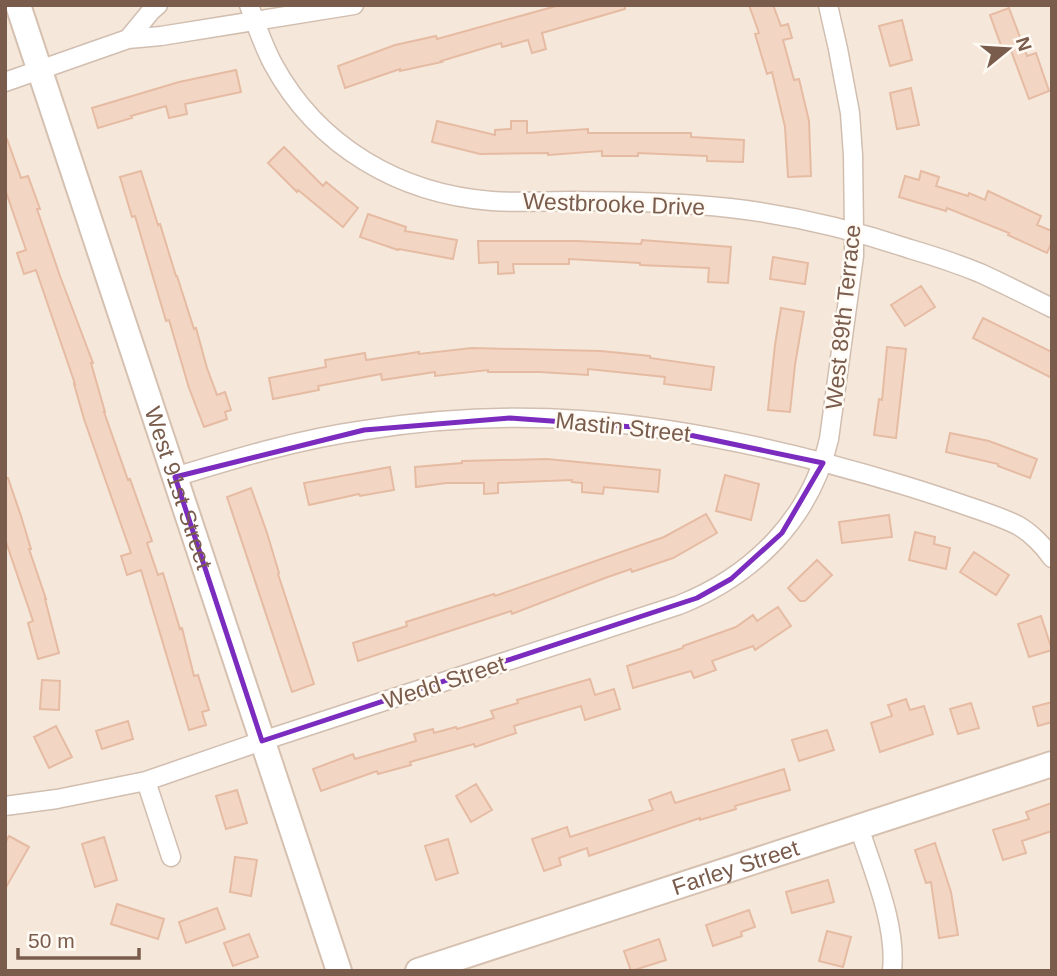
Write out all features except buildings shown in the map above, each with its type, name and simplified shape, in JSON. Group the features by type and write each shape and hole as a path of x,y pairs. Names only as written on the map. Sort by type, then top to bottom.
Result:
{"street":[{"name":"West 91st Street","path":"18,5 339,971"},
{"path":"128,39 158,5"},
{"path":"5,82 128,39 161,36 252,13 354,5"},
{"name":"West 89th Terrace","path":"824,463 854,256 850,113 828,5"},
{"name":"Westbrooke Drive","path":"252,13 274,66 295,98 319,125 347,150 379,170 413,186 453,196 494,201 664,202 730,208 838,226 978,273 1052,308"},
{"name":"Mastin Street","path":"175,477 298,442 364,430 510,418 580,420 719,439 824,463 932,494 1006,519 1021,527 1048,551 1052,558"},
{"name":"Wedd Street","path":"5,806 57,799 146,780 697,598 732,579 757,559 782,533 801,506 824,463"},
{"name":"Farley Street","path":"418,971 1052,764"},
{"path":"146,780 171,858"},
{"path":"859,827 888,919 893,942 891,971"}],"highlighted area":[{"path":"510,418 661,429 823,463 782,533 731,579 697,598 262,741 175,477 364,430"}],"shaded area":[{"path":"5,5 10,5 332,971 5,971"},
{"path":"31,5 1052,5 1052,971 351,971"}]}
